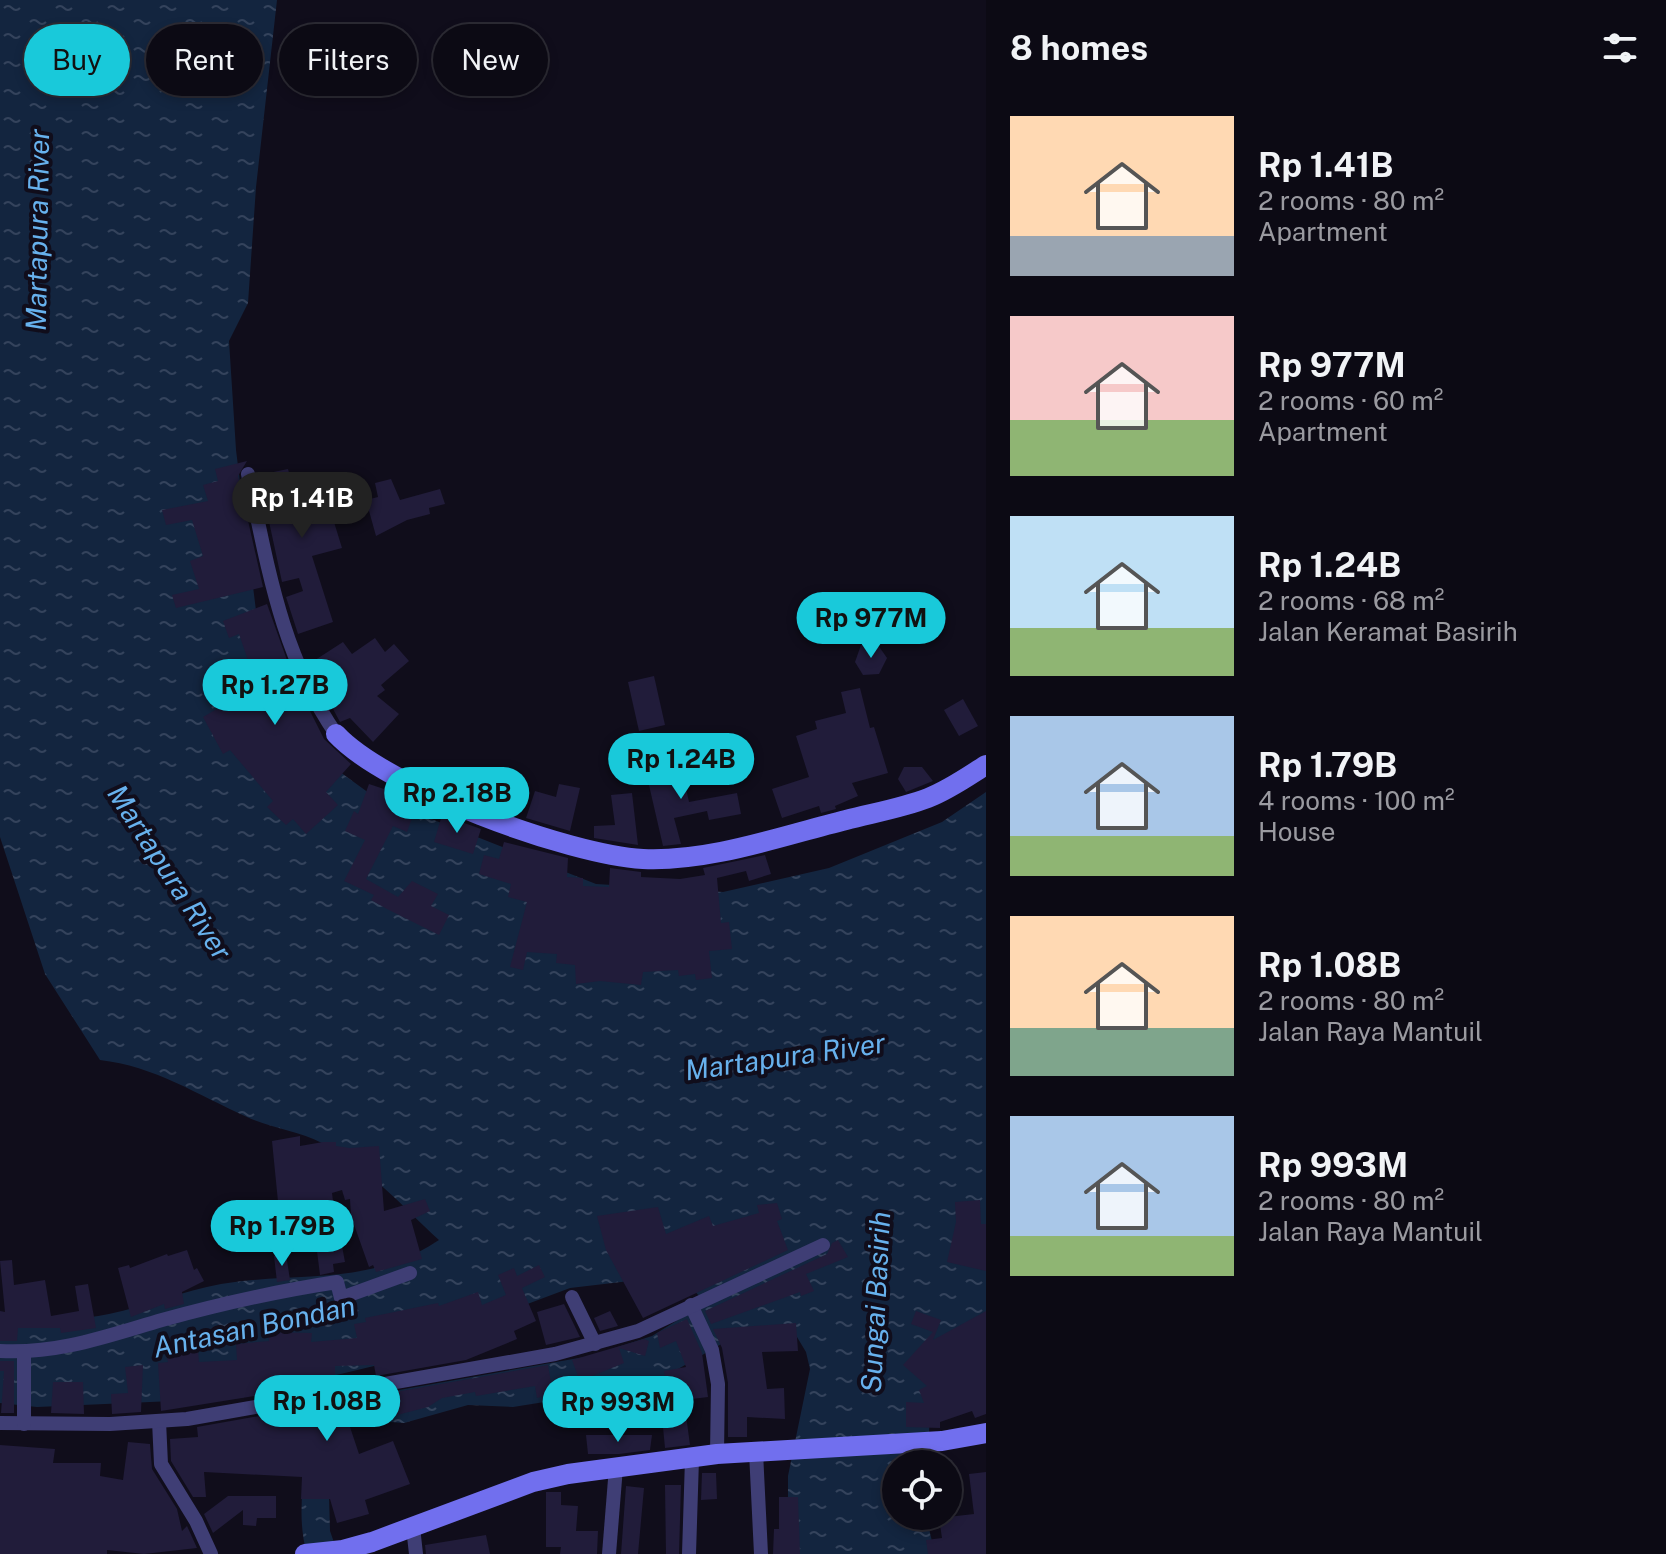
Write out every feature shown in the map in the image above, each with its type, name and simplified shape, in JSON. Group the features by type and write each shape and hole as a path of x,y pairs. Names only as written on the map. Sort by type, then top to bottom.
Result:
{"street":[{"path":"248,474 275,598 294,660 315,704 336,734 364,758 461,805 524,830 594,851 643,859 692,855 926,799 986,765"},
{"path":"0,1423 159,1421 253,1409 595,1344 638,1331 823,1245"},
{"path":"0,1351 24,1352 83,1345 275,1292 337,1282 341,1298 410,1273"},
{"path":"572,1297 595,1344"},
{"path":"691,1305 712,1350 718,1384 717,1454"},
{"path":"24,1352 24,1424"},
{"path":"159,1421 161,1464 196,1521 211,1554"},
{"path":"305,1554 343,1550 533,1482 616,1467 778,1449 942,1441 986,1433"},
{"path":"756,1452 761,1554"},
{"path":"689,1554 692,1459"},
{"path":"609,1554 616,1467"},
{"path":"413,1527 416,1554"}],"water":[{"path":"0,0 277,0 256,187 248,303 229,341 236,450 262,659 314,753 373,796 596,884 723,892 829,868 942,822 986,792 986,1333 930,1404 928,1450 882,1450 882,1530 929,1530 935,1554 788,1554 788,1476 810,1369 806,1352 794,1332 747,1329 666,1376 588,1395 513,1407 468,1405 404,1423 347,1419 327,1424 330,1531 338,1554 307,1554 302,1502 316,1414 360,1397 590,1356 652,1336 699,1307 702,1299 689,1285 638,1280 570,1288 503,1313 424,1354 240,1398 37,1407 0,1403 0,1321 95,1316 221,1284 360,1271 413,1255 439,1240 369,1175 322,1143 247,1117 139,1068 100,1060 45,974 0,837"}],"building":[{"path":"247,461 238,476 263,587 176,608 172,595 199,589 190,561 203,556 192,520 166,525 162,510 208,501 203,485 218,481 215,469"},
{"path":"288,469 292,484 329,477 341,520 334,522 342,548 312,556 333,622 298,634 286,597 303,591 299,578 282,582 259,475"},
{"path":"391,479 400,500 440,489 445,504 429,508 430,514 407,520 376,536 366,500 378,497 375,483"},
{"path":"267,604 293,677 324,739 351,764 326,792 338,805 306,834 293,819 286,825 267,807 273,801 230,750 223,754 203,717 222,706 213,687 244,674 242,669 250,666 239,634 229,638 223,621"},
{"path":"375,638 385,652 394,644 409,661 381,685 385,690 377,696 399,714 373,742 350,718 340,722 309,664 343,642 352,654"},
{"path":"861,645 878,645 887,658 879,674 863,675 855,662"},
{"path":"654,676 665,725 639,731 628,682"},
{"path":"860,688 870,728 874,727 888,773 852,783 858,796 835,806 836,809 821,813 819,806 782,818 772,789 809,777 796,736 817,729 815,721 846,713 841,692"},
{"path":"963,699 978,726 959,736 944,710"},
{"path":"667,755 672,786 685,784 689,802 737,793 741,814 709,820 707,811 674,818 681,844 663,846 643,759"},
{"path":"904,767 922,767 933,781 906,792 898,779"},
{"path":"369,784 384,789 385,785 403,795 398,807 414,813 407,832 393,826 366,879 398,897 412,881 438,894 431,906 449,915 439,935 371,900 374,895 344,881 365,840 345,831 354,811 358,814"},
{"path":"559,784 580,788 570,831 526,818 535,791 556,797"},
{"path":"632,793 638,845 594,838 594,826 615,825 611,795"},
{"path":"442,815 481,829 473,854 434,842"},
{"path":"504,842 568,858 567,877 583,878 583,886 609,887 610,868 641,872 641,877 680,879 705,875 703,868 765,855 771,874 749,881 746,871 717,878 721,923 729,922 732,949 709,951 712,978 696,980 695,974 679,976 678,970 643,972 641,985 600,981 576,984 575,965 556,963 557,954 527,952 523,970 510,967 527,902 508,897 511,884 479,874 484,855 499,859"},
{"path":"300,1136 300,1146 336,1142 336,1146 350,1148 379,1146 384,1211 425,1199 430,1211 411,1220 422,1259 376,1272 373,1265 369,1267 351,1216 350,1199 345,1200 342,1190 332,1193 333,1201 324,1202 327,1232 339,1230 345,1262 333,1264 334,1272 320,1275 317,1251 283,1252 272,1141"},
{"path":"980,1200 981,1224 986,1224 986,1271 947,1262 956,1222 955,1202"},
{"path":"777,1203 782,1219 777,1221 788,1250 643,1318 606,1250 597,1216 658,1207 666,1234 709,1216 713,1226 759,1213 757,1205"},
{"path":"838,1240 848,1257 806,1274 814,1291 801,1296 800,1292 711,1324 705,1311 827,1254 832,1243"},
{"path":"187,1250 194,1270 197,1268 204,1281 182,1292 184,1304 165,1309 164,1304 131,1317 118,1268 129,1265 130,1268"},
{"path":"286,1254 290,1280 277,1282 274,1256"},
{"path":"12,1260 14,1285 45,1280 51,1316 79,1311 75,1286 88,1284 96,1328 61,1333 60,1328 18,1328 17,1341 0,1341 0,1311 5,1312 0,1261"},
{"path":"539,1265 545,1277 522,1288 536,1321 514,1331 517,1339 466,1360 376,1376 374,1365 335,1366 335,1383 161,1411 158,1363 168,1362 166,1355 198,1350 199,1362 237,1360 236,1344 269,1341 268,1332 312,1333 311,1342 357,1338 354,1324 366,1322 365,1318 438,1303 439,1306 478,1292 482,1305 506,1295 498,1275 514,1268 517,1276"},
{"path":"564,1304 580,1337 546,1345 537,1312"},
{"path":"610,1311 618,1326 600,1331 594,1318"},
{"path":"916,1311 941,1320 933,1340 986,1311 986,1414 975,1418 972,1411 940,1422 940,1428 906,1427 906,1402 924,1403 919,1390 927,1386 903,1365 933,1332 911,1324"},
{"path":"687,1319 702,1353 708,1397 684,1400 690,1445 665,1448 660,1396 669,1395 664,1371 686,1367 676,1341 660,1348 657,1333"},
{"path":"796,1323 798,1351 762,1352 767,1389 784,1388 785,1419 747,1417 747,1437 728,1437 728,1383 722,1348 713,1329"},
{"path":"644,1339 649,1341 645,1356 619,1348 624,1363 580,1381 572,1360"},
{"path":"0,1361 14,1361 14,1413 1,1413 4,1371 0,1371"},
{"path":"143,1365 141,1412 112,1414 111,1394 128,1393 125,1367"},
{"path":"548,1365 553,1394 537,1398 535,1386 476,1396 475,1392 442,1398 428,1407 397,1415 347,1418 359,1454 393,1441 410,1484 365,1500 369,1514 337,1523 330,1499 301,1499 302,1477 204,1472 206,1497 193,1497 171,1461 170,1439 198,1437 197,1427"},
{"path":"53,1382 83,1382 84,1414 51,1413"},
{"path":"583,1398 618,1398 618,1412 584,1413"},
{"path":"586,1435 652,1435 650,1450 588,1454"},
{"path":"128,1442 150,1444 152,1469 177,1509 182,1531 187,1526 197,1548 144,1554 107,1550 107,1554 0,1554 0,1445 55,1449 53,1463 101,1463 100,1476 123,1480"},
{"path":"986,1472 986,1554 928,1554 926,1540 942,1538 941,1530 962,1530 962,1515 974,1514 969,1474"},
{"path":"702,1473 716,1473 717,1499 701,1500"},
{"path":"665,1485 681,1485 679,1554 666,1554"},
{"path":"626,1486 644,1488 638,1554 621,1554"},
{"path":"546,1492 561,1492 561,1505 578,1506 576,1531 598,1531 597,1554 560,1554 561,1547 546,1547"},
{"path":"228,1496 276,1496 276,1518 257,1518 256,1526 243,1525 243,1510 213,1533 204,1514"},
{"path":"779,1497 798,1497 800,1554 773,1554 774,1529 779,1529"},
{"path":"486,1535 490,1554 426,1554 425,1545"}],"water label":[{"name":"Martapura River","path":"37,230"},
{"name":"Martapura River","path":"170,872"},
{"name":"Martapura River","path":"785,1056"},
{"name":"Sungai Basirih","path":"875,1302"},
{"name":"Antasan Bondan","path":"254,1326"}]}
